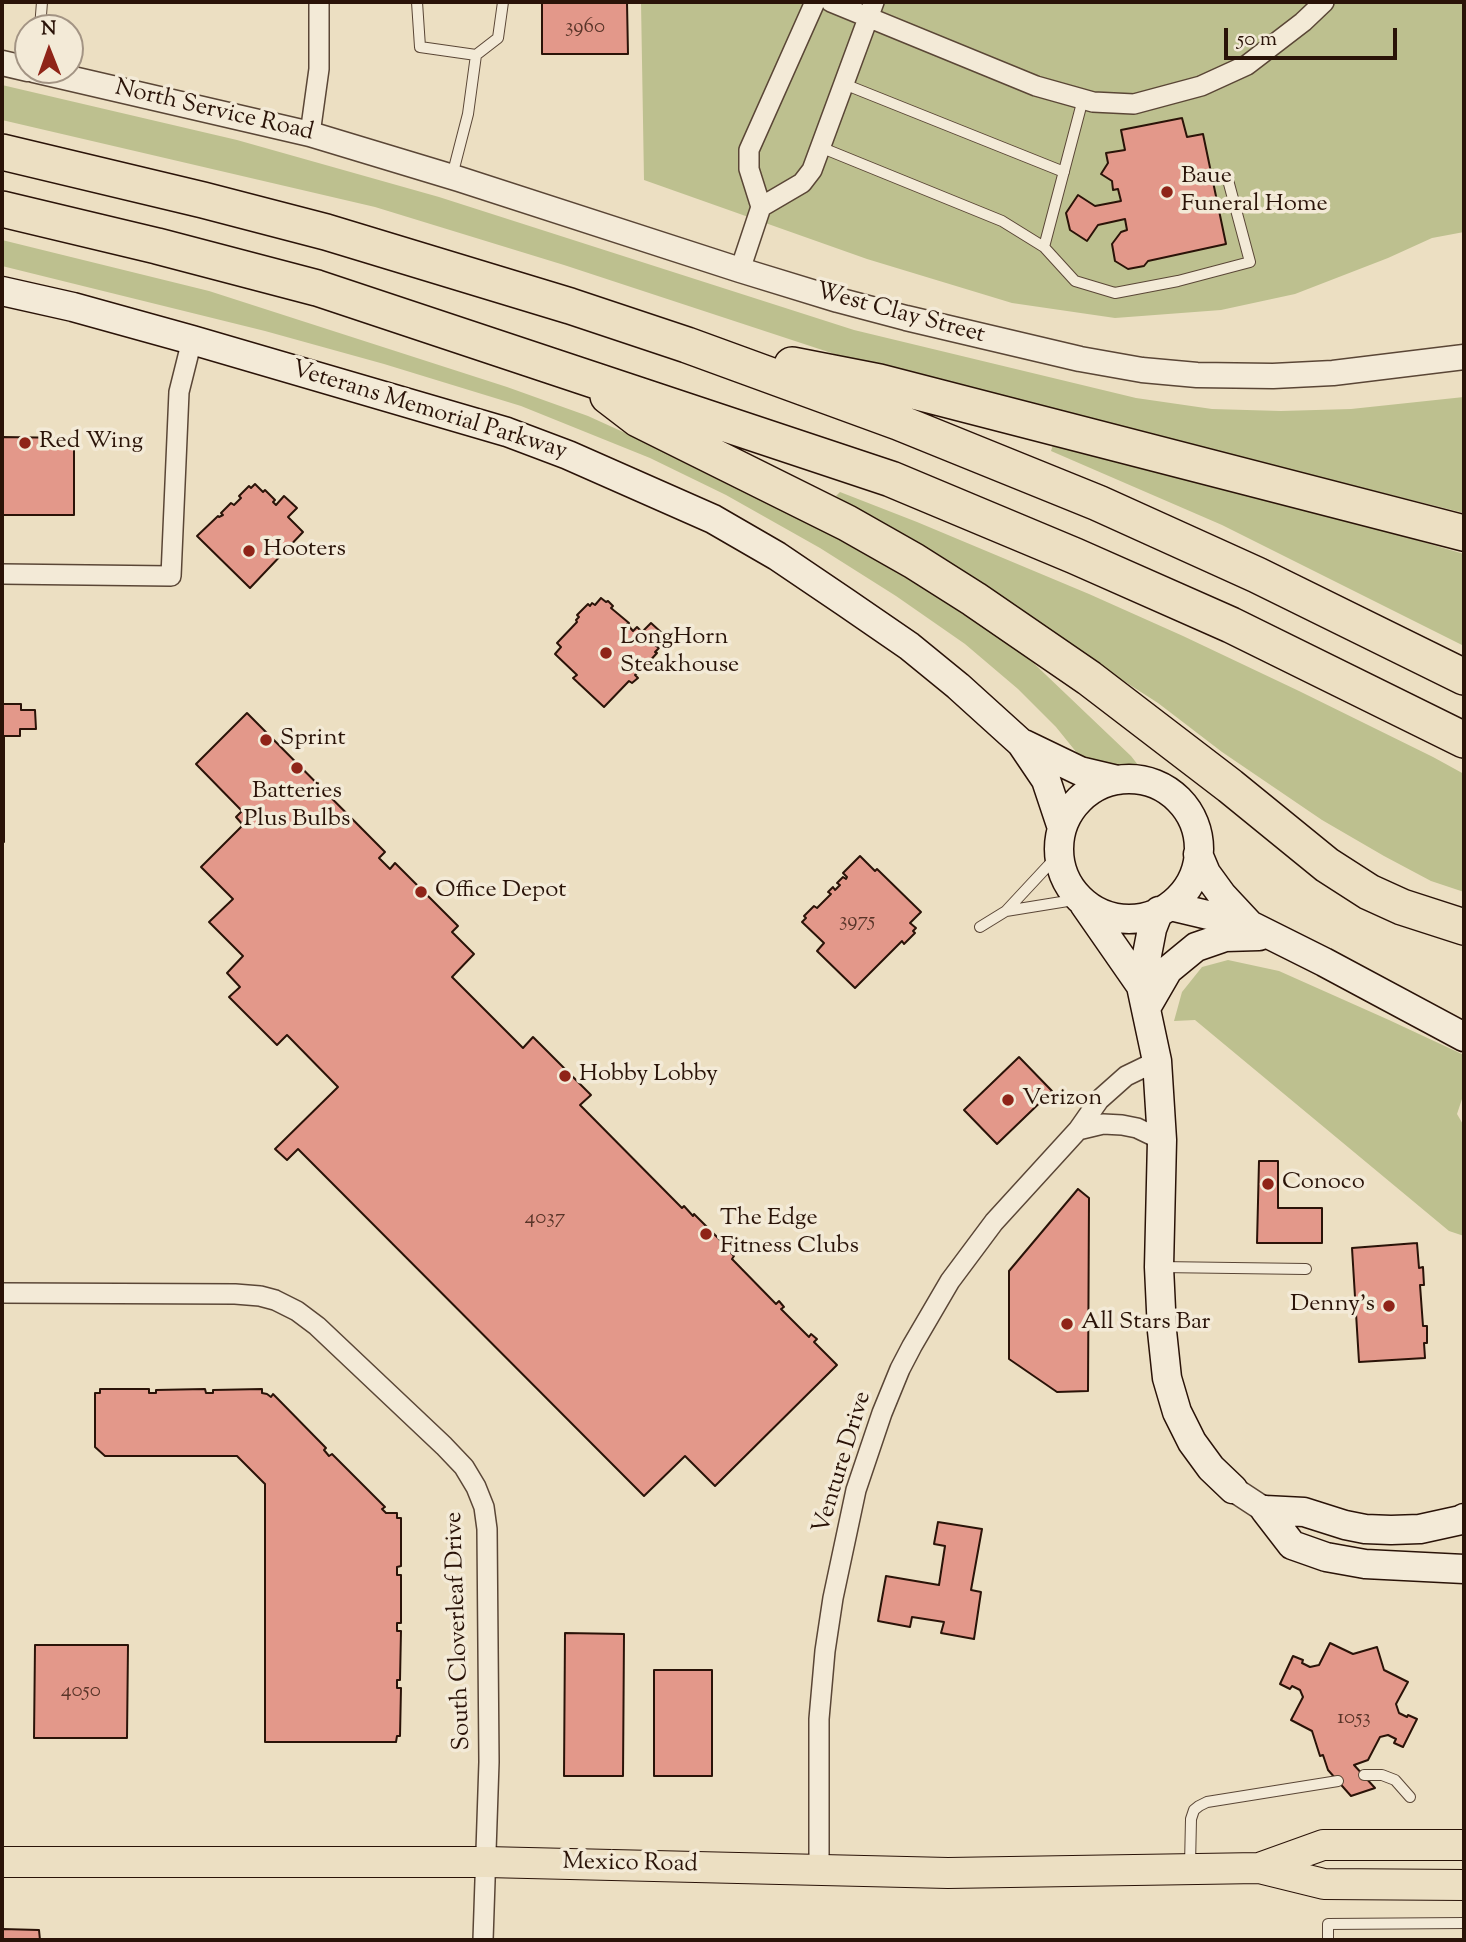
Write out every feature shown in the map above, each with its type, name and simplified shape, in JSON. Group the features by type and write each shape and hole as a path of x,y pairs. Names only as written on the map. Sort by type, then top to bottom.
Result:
{"highway":[{"path":"2,152 326,232 570,306 687,345 898,422 1098,503 1257,575 1464,677"},
{"path":"2,209 317,288 891,479 1231,625 1464,740"},
{"path":"687,345 879,382 1464,533"},
{"path":"583,377 638,419 847,523 974,598 1136,714 1230,786 1304,848 1369,892 1402,908 1462,925"}],"main road":[{"name":"Veterans Memorial Parkway","path":"2,290 192,340 507,432 568,455 713,519 777,556 909,646 1021,743 1046,780 1060,841"},
{"path":"1021,743 1080,771 1118,780 1141,780 1163,788 1181,803 1194,823 1199,846 1196,869 1186,889 1165,909 1152,929 1144,997 1157,1061 1163,1140 1159,1267 1162,1331 1167,1378 1177,1412 1192,1443 1211,1468 1233,1489"},
{"path":"1118,780 1096,787 1077,802 1060,841 1060,866 1069,887 1082,901 1144,997"},
{"path":"1198,854 1206,873 1222,895 1260,930 1464,1037"},
{"path":"1082,901 1104,915 1127,919 1150,916 1165,909 1260,930"},
{"path":"1144,997 1168,970 1196,947 1260,930"},
{"path":"1265,1510 1304,1512 1365,1529 1420,1529 1464,1518"},
{"path":"1265,1510 1292,1545 1326,1557 1365,1564 1464,1569"},
{"name":"Mexico Road","path":"1259,1868 1323,1845 1458,1842"},
{"name":"Mexico Road","path":"2,1862 485,1862 948,1874 1259,1868 1324,1884 1464,1885"}],"street":[{"path":"310,134 319,69 319,2"},
{"path":"740,270 761,206 749,169 749,150 815,2"},
{"path":"831,2 871,9 1036,86 1093,102 1134,104 1201,86 1247,65 1303,22 1324,2"},
{"path":"761,206 803,183 812,170 871,9"},
{"name":"North Service Road","path":"84,81 353,146"},
{"name":"West Clay Street","path":"353,146 740,270 906,318 1080,359 1197,376 1273,376 1333,373 1464,357"},
{"path":"2,574 171,576 179,392 192,340"},
{"name":"Venture Drive","path":"819,1871 819,1731 825,1651 833,1598 856,1490 881,1413 912,1346 950,1281 994,1222 1078,1130 1099,1100 1126,1076 1157,1061"},
{"path":"1078,1130 1103,1124 1122,1125 1137,1128 1163,1140"},
{"name":"South Cloverleaf Drive","path":"2,1293 234,1294 275,1300 297,1311 317,1326 464,1467 484,1507 487,1530 489,1762 483,1940"},
{"path":"1233,1489 1265,1510"}],"lane":[{"path":"418,2 420,47 475,55 498,38 503,2"},
{"path":"452,177 468,114 475,55"},
{"path":"844,84 1064,172"},
{"path":"1044,247 1083,99"},
{"path":"820,147 1002,221 1044,247 1075,281 1115,293 1178,281 1250,262 1228,180"},
{"path":"980,928 1006,911 1060,841"},
{"path":"1006,911 1082,901"},
{"path":"1159,1267 1306,1269"},
{"path":"1364,1775 1382,1775 1395,1780 1410,1797"},
{"path":"1190,1869 1191,1819 1199,1805 1338,1780"},
{"path":"1328,1940 1328,1924 1464,1923"}],"green space":[{"path":"641,2 1464,2 1464,232 1432,238 1295,294 1221,310 1115,318 1012,303 867,259 644,180"},
{"path":"2,85 237,140 439,197 854,330 1136,398 1212,409 1281,411 1351,409 1464,397 1464,513 874,367 564,265 375,207 2,120"},
{"path":"2,240 209,291 507,387 588,416 733,482 827,532 932,593 1024,654 1131,756 1153,784 1110,773 1081,758 1056,727 1018,689 965,644 896,596 820,548 726,495 650,458 521,406 384,364 265,331 2,266"},
{"path":"1055,439 1287,502 1464,554 1464,646 1222,525 1051,451"},
{"path":"840,492 1089,594 1183,636 1464,774 1464,892 1431,881 1322,820 1222,752 1158,703 1008,602 836,496"},
{"path":"1228,960 1279,971 1464,1055 1464,1093 1457,1114 1464,1126 1464,1236 1449,1231 1195,1020 1174,1021 1182,992 1202,967"}],"building":[{"path":"542,2 627,2 628,54 542,54"},
{"name":"Baue Funeral Home","path":"1182,118 1187,137 1203,134 1226,244 1148,261 1144,266 1128,269 1115,261 1112,244 1121,232 1127,230 1125,219 1098,225 1087,241 1070,230 1066,213 1078,195 1095,206 1121,201 1118,189 1113,190 1112,181 1101,174 1108,163 1106,153 1125,150 1121,130"},
{"path":"2,437 74,438 74,515 2,515"},
{"name":"Hooters","path":"255,484 275,500 273,502 276,505 284,496 297,508 288,517 303,532 250,588 197,536 218,516 223,515 221,513 231,503 234,505 249,486 251,488"},
{"name":"LongHorn Steakhouse","path":"601,598 613,606 611,608 629,623 627,624 633,631 637,627 642,632 651,623 663,634 653,644 659,648 647,664 649,666 643,672 641,669 635,675 638,678 632,683 629,681 604,707 573,678 577,675 555,654 561,647 557,643 577,622 577,615 588,604 595,605"},
{"path":"2,704 21,704 21,710 35,710 36,729 20,729 20,736 4,736 4,842 2,842"},
{"path":"247,713 385,852 379,858 390,869 395,863 458,926 452,932 474,954 452,977 523,1048 533,1037 591,1095 580,1105 682,1208 684,1206 693,1216 694,1214 726,1246 734,1256 732,1259 776,1304 779,1301 784,1307 781,1309 809,1337 811,1334 817,1339 814,1342 837,1365 715,1486 685,1456 644,1496 298,1149 287,1160 275,1149 338,1087 287,1035 277,1045 229,997 240,987 227,973 243,956 209,922 233,899 201,867 243,825 236,817 242,811 196,764"},
{"path":"860,856 921,912 910,923 916,928 913,931 915,933 904,944 902,941 855,988 817,951 824,943 802,922 814,906 817,908 831,894 828,892 833,887 835,890 840,885 837,883 843,877 846,879 843,873"},
{"name":"Verizon","path":"1019,1057 1052,1091 997,1144 964,1110"},
{"name":"Conoco","path":"1259,1161 1278,1161 1278,1208 1322,1208 1322,1243 1257,1243"},
{"path":"1078,1189 1089,1198 1088,1391 1057,1392 1009,1359 1009,1271"},
{"name":"Denny's","path":"1417,1243 1419,1268 1423,1267 1424,1285 1420,1285 1423,1326 1427,1326 1425,1358 1359,1362 1352,1248"},
{"path":"100,1389 149,1389 149,1393 156,1393 156,1390 205,1389 206,1393 213,1393 213,1390 262,1389 262,1393 271,1397 273,1394 326,1448 324,1450 329,1456 332,1454 385,1507 382,1509 386,1513 397,1513 397,1518 401,1518 401,1566 397,1567 397,1575 401,1575 401,1623 397,1623 397,1631 401,1631 400,1680 397,1680 397,1688 401,1688 400,1736 397,1736 396,1742 265,1742 265,1484 237,1456 105,1456 95,1447 95,1393 100,1393"},
{"path":"938,1522 982,1529 971,1590 981,1592 974,1639 941,1633 944,1622 912,1617 910,1627 878,1621 886,1576 939,1585 945,1546 934,1544"},
{"path":"565,1633 624,1634 623,1776 564,1776"},
{"path":"1330,1643 1353,1654 1377,1647 1384,1670 1408,1682 1396,1704 1399,1713 1417,1719 1403,1747 1394,1743 1396,1739 1388,1735 1380,1737 1368,1760 1354,1765 1375,1788 1351,1796 1328,1770 1312,1731 1291,1720 1303,1697 1300,1690 1280,1684 1293,1656 1310,1667 1319,1665"},
{"path":"35,1645 128,1645 127,1738 34,1738"},
{"path":"654,1670 712,1670 712,1776 654,1776"},
{"path":"2,1929 39,1930 40,1940 2,1940"}],"place":[{"name":"Baue Funeral Home","path":"1167,192"},
{"name":"Red Wing","path":"25,443"},
{"name":"Hooters","path":"249,551"},
{"name":"LongHorn Steakhouse","path":"606,653"},
{"name":"Sprint","path":"266,740"},
{"name":"Batteries Plus Bulbs","path":"297,768"},
{"name":"Office Depot","path":"421,892"},
{"name":"Hobby Lobby","path":"565,1076"},
{"name":"Verizon","path":"1008,1100"},
{"name":"Conoco","path":"1268,1184"},
{"name":"The Edge Fitness Clubs","path":"706,1234"},
{"name":"Denny's","path":"1389,1306"},
{"name":"All Stars Bar","path":"1067,1324"}]}
